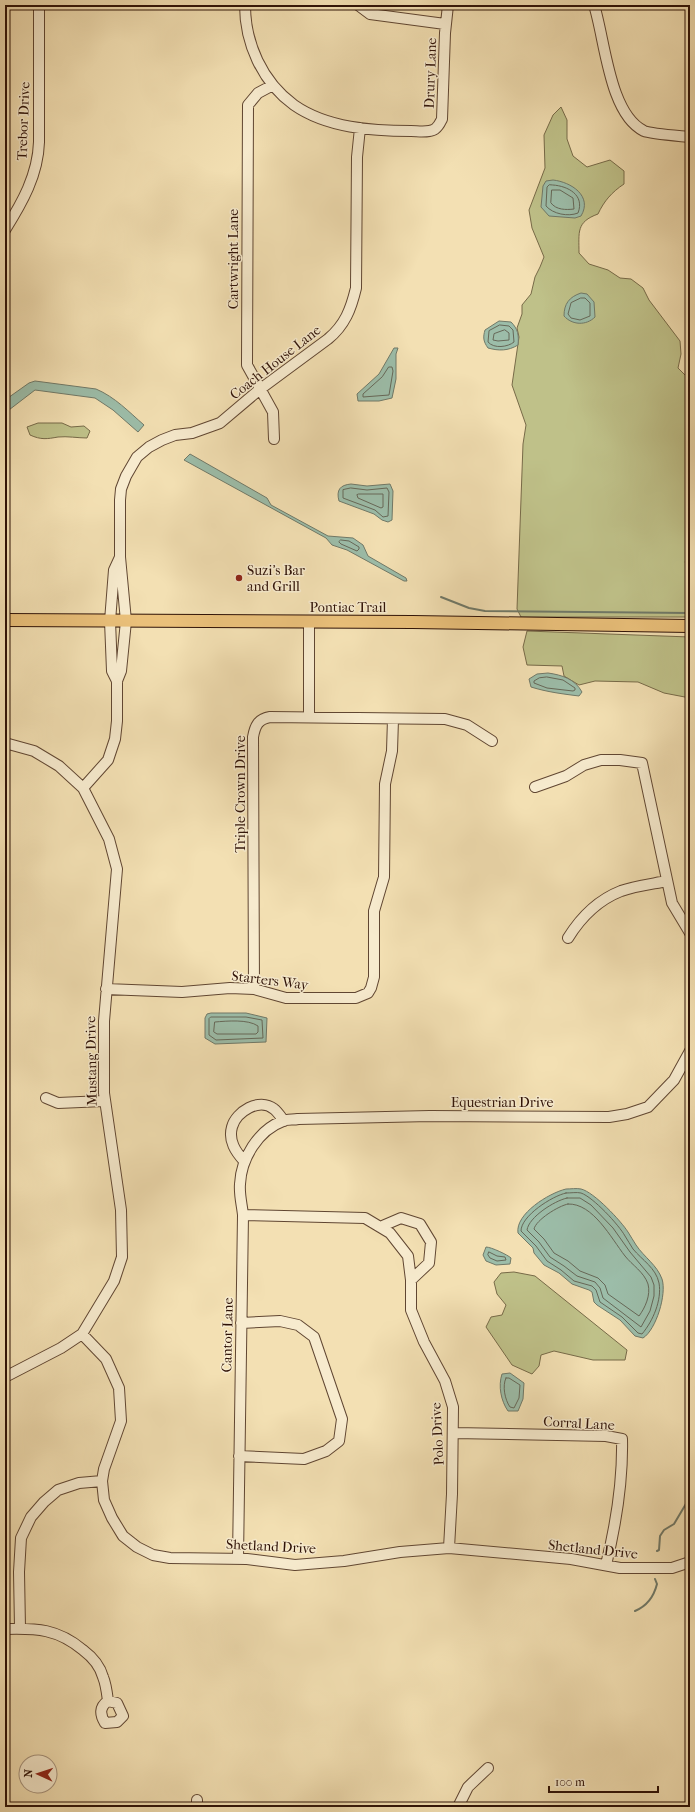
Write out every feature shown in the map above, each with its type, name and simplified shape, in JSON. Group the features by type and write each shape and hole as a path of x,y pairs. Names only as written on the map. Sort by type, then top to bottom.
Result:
{"main road":[{"name":"Pontiac Trail","path":"5,620 413,622 690,626"}],"street":[{"name":"Trebor Drive","path":"5,230 30,184 37,163 39,142 39,5"},
{"name":"Drury Lane","path":"246,5 245,17 253,52 273,85 294,105 330,122 360,128 396,131 434,130 439,125 443,110 448,5"},
{"name":"Drury Lane","path":"358,5 370,14 446,24"},
{"path":"594,5 612,83 626,115 644,131 690,137"},
{"name":"Cartwright Lane","path":"273,85 258,93 248,105 247,365 259,390 273,412 274,439"},
{"name":"Coach House Lane","path":"117,681 121,671 126,621 120,557 121,489 126,476 137,457 149,447 175,435 192,433 220,423 259,390 337,332 352,305 356,288 357,157 360,128"},
{"name":"Coach House Lane","path":"117,681 112,671 110,621 114,570 120,557"},
{"path":"309,622 309,717"},
{"path":"83,788 108,760 115,739 117,721 117,681"},
{"name":"Triple Crown Drive","path":"254,989 254,729 260,721 264,718 309,717 438,719 456,721 467,725 492,741"},
{"name":"Starters Way","path":"106,989 182,992 230,988 254,989 286,998 306,999 356,998 368,993 374,977 374,911 384,877 384,784 392,751 393,719"},
{"name":"Mustang Drive","path":"5,743 34,751 59,766 83,788 109,839 117,869 104,1021 104,1101 121,1210 122,1257 114,1281 82,1334 61,1348 5,1377"},
{"path":"535,787 566,776 584,765 601,760 620,760 642,763 672,904 690,933"},
{"path":"568,938 578,922 594,906 621,891 667,881"},
{"name":"Equestrian Drive","path":"244,1161 255,1142 271,1127 284,1121 430,1116 609,1117 627,1114 648,1107 674,1080 690,1051"},
{"path":"46,1098 58,1102 104,1101"},
{"path":"244,1161 235,1150 231,1138 232,1127 238,1118 253,1105 264,1104 274,1108 284,1121"},
{"name":"Cantor Lane","path":"238,1558 242,1215 240,1184 244,1161"},
{"name":"Polo Drive","path":"242,1215 365,1218 390,1234 408,1256 411,1280 411,1310 424,1342 445,1381 453,1407 454,1433 449,1548"},
{"path":"380,1227 402,1218 420,1224 431,1242 429,1263 411,1280"},
{"path":"240,1456 304,1460 326,1451 339,1441 342,1420 314,1337 298,1325 280,1321 241,1323"},
{"name":"Shetland Drive","path":"82,1334 106,1359 119,1388 121,1421 104,1469 102,1481 104,1500 112,1518 123,1536 137,1547 153,1555 170,1558 238,1558 295,1564 344,1561 400,1552 449,1548 572,1559 620,1568 672,1568 690,1562"},
{"name":"Corral Lane","path":"454,1433 606,1436 622,1439 623,1460 616,1523 606,1566"},
{"path":"20,1628 20,1572 22,1538 31,1517 44,1502 58,1490 79,1484 102,1481"},
{"path":"5,1629 20,1628 49,1631 70,1638 91,1656 103,1676 108,1701"},
{"path":"458,1807 468,1787 488,1768"}],"green space":[{"path":"561,107 567,120 567,139 573,156 587,167 610,160 624,171 624,184 609,197 598,214 582,224 579,234 579,253 589,264 608,270 620,278 631,279 643,288 649,300 680,341 681,354 678,368 686,376 690,376 690,555 685,562 690,569 690,617 521,617 517,609 523,444 526,425 512,385 519,337 517,328 522,314 522,305 531,294 535,277 544,257 532,228 529,210 545,168 544,135 553,115"},
{"path":"38,423 62,423 71,427 84,426 90,431 87,438 61,437 47,439 34,437 30,435 27,427"},
{"path":"527,631 690,637 690,698 664,693 638,682 595,681 579,685 564,676 562,666 527,665 523,647"},
{"path":"514,1272 535,1276 627,1350 625,1360 593,1360 554,1351 541,1355 539,1366 532,1374 512,1365 486,1327 491,1317 502,1315 506,1305 497,1294 494,1282 501,1273"}],"water":[{"path":"546,181 560,181 573,187 582,196 584,209 581,216 575,218 549,216 541,207 543,186"},
{"path":"581,293 587,294 594,302 595,317 587,322 575,323 564,316 564,312 570,299"},
{"path":"499,321 511,322 515,327 518,332 518,345 503,350 488,348 484,339 485,330"},
{"path":"394,348 398,348 396,354 396,379 392,398 379,401 358,401 357,394 379,374"},
{"path":"35,381 96,389 116,400 144,425 138,432 113,410 95,398 35,390 5,413 5,400 29,383"},
{"path":"190,454 267,498 271,505 328,536 353,538 363,545 368,556 406,578 407,581 404,581 347,550 332,545 326,538 184,460"},
{"path":"351,484 367,486 390,484 393,491 392,520 388,522 382,520 374,514 339,501 338,494 340,489"},
{"path":"548,673 568,678 576,684 582,692 579,696 549,692 531,687 529,679 537,674"},
{"path":"246,1013 267,1018 266,1042 215,1044 205,1038 205,1018 207,1014"},
{"path":"566,1189 581,1189 593,1195 600,1201 620,1221 639,1249 660,1274 663,1286 662,1302 652,1328 643,1338 635,1336 620,1320 597,1305 594,1302 592,1292 572,1284 559,1273 544,1265 534,1253 533,1248 518,1233 522,1219 534,1205 559,1191"},
{"path":"486,1247 503,1253 511,1258 510,1264 496,1265 486,1261 483,1255"},
{"path":"510,1373 524,1383 523,1399 518,1411 508,1411 501,1393 500,1383 502,1374"}],"waterway":[{"path":"441,597 469,608 485,611 690,613"},
{"path":"657,1551 659,1550 660,1536 664,1530 674,1524 690,1497"},
{"path":"635,1611 643,1606 654,1593 657,1584 655,1579"}],"place":[{"name":"Suzi's Bar and Grill","path":"239,578"}]}
